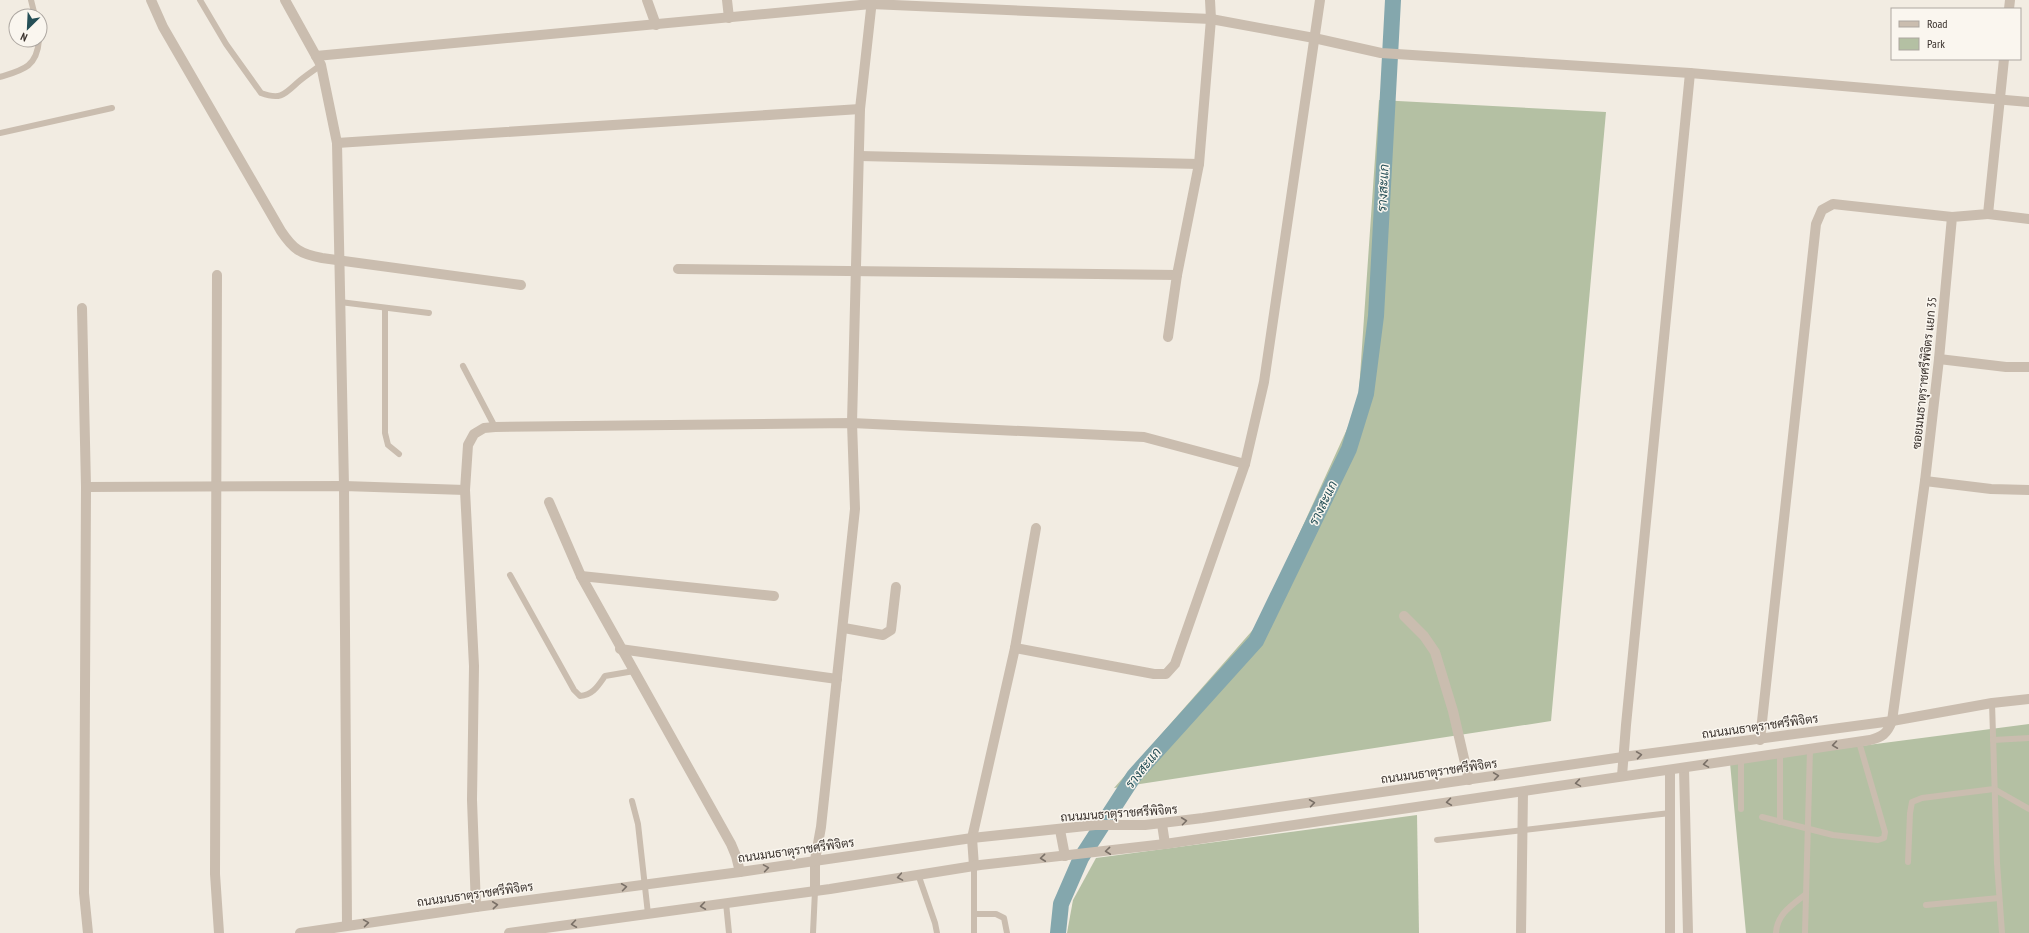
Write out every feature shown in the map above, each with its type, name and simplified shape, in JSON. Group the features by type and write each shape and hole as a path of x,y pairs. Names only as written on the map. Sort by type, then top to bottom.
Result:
{"street":[{"path":"151,0 163,27 291,246 305,254 521,285"},
{"path":"285,0 318,61 337,143 344,486 347,925"},
{"path":"647,0 656,26"},
{"path":"727,0 728,18"},
{"path":"1168,337 1176,275 1199,164 1211,19 1210,0"},
{"path":"1015,648 1154,674 1166,674 1175,664 1245,464 1264,382 1320,0"},
{"path":"318,61 872,2 1211,19 1314,38 1381,53 1421,57 1690,73 2029,102"},
{"path":"814,891 815,860 821,827 844,628 855,509 852,423 855,271 860,156 860,108 872,2"},
{"path":"1988,214 2004,60"},
{"path":"1622,776 1690,73"},
{"path":"337,143 860,108"},
{"path":"860,156 1199,164"},
{"path":"1760,740 1816,224 1822,210 1834,204 1952,218 1988,214 2029,219"},
{"name":"ซอยมนธาตุราชศรีพิจิตร แยก 35","path":"1892,721 1925,481 1939,359 1952,218"},
{"path":"678,269 1176,275"},
{"path":"218,275 215,874 219,933"},
{"path":"82,308 86,487 84,893 88,933"},
{"path":"1939,359 2006,367 2029,367"},
{"path":"476,907 472,800 474,666 465,490 468,445 474,434 484,428 852,423 1144,437 1245,464"},
{"path":"1925,481 1991,489 2029,490"},
{"path":"86,487 218,485 344,486 465,490"},
{"path":"549,502 581,576 620,649 634,671 730,844 736,856 740,872"},
{"path":"974,866 972,838 1015,648 1036,528"},
{"path":"581,576 774,596"},
{"path":"844,628 883,634 892,630 896,587"},
{"path":"1404,616 1424,636 1435,652 1451,703 1469,780"},
{"path":"620,649 837,679"},
{"name":"ถนนมนธาตุราชศรีพิจิตร","path":"300,933 347,925 740,872 972,838 1060,830 1095,825 1162,824 1624,757 1760,740 1892,721 1992,703 2029,699"},
{"path":"508,933 814,891 974,866 1165,844 1859,742 1882,737 1888,731 1892,721"},
{"path":"1684,768 1688,933"},
{"path":"1670,770 1670,933"},
{"path":"1521,933 1523,792"},
{"path":"1162,824 1165,844"},
{"path":"1060,830 1064,856"}],"lane":[{"path":"200,0 226,44 261,93 270,96 287,94 318,61"},
{"path":"0,77 23,70 33,61 38,48"},
{"path":"0,133 112,108"},
{"path":"340,302 429,313"},
{"path":"385,308 385,433 388,445 399,454"},
{"path":"463,366 495,427"},
{"path":"510,575 574,690 580,696 587,695 597,689 605,676 634,671"},
{"path":"1992,703 1994,789 2002,933"},
{"path":"1993,740 2029,738"},
{"path":"1762,818 1808,830 1878,840 1884,838 1885,832 1859,742"},
{"path":"1805,933 1810,749"},
{"path":"1780,754 1780,822"},
{"path":"1741,759 1741,809"},
{"path":"1908,862 1910,812 1912,802 1922,798 1994,789 2029,808"},
{"path":"632,801 639,830 648,914"},
{"path":"1437,840 1670,813"},
{"path":"974,866 974,933"},
{"path":"918,874 937,933"},
{"path":"813,933 814,891"},
{"path":"1776,933 1783,912 1806,894"},
{"path":"1926,905 1999,898"},
{"path":"726,903 729,933"},
{"path":"975,914 996,914 1004,918 1008,933"}],"green space":[{"path":"1379,100 1606,112 1551,721 1114,788 1258,624 1358,405"},
{"path":"2029,724 2029,933 1746,933 1730,763"},
{"path":"1417,815 1419,933 1067,933 1073,900 1096,858"}],"waterway":[{"name":"รางสะแก","path":"1058,933 1061,904 1081,858 1134,776 1256,641 1349,449 1366,394 1376,316 1393,0"}]}
